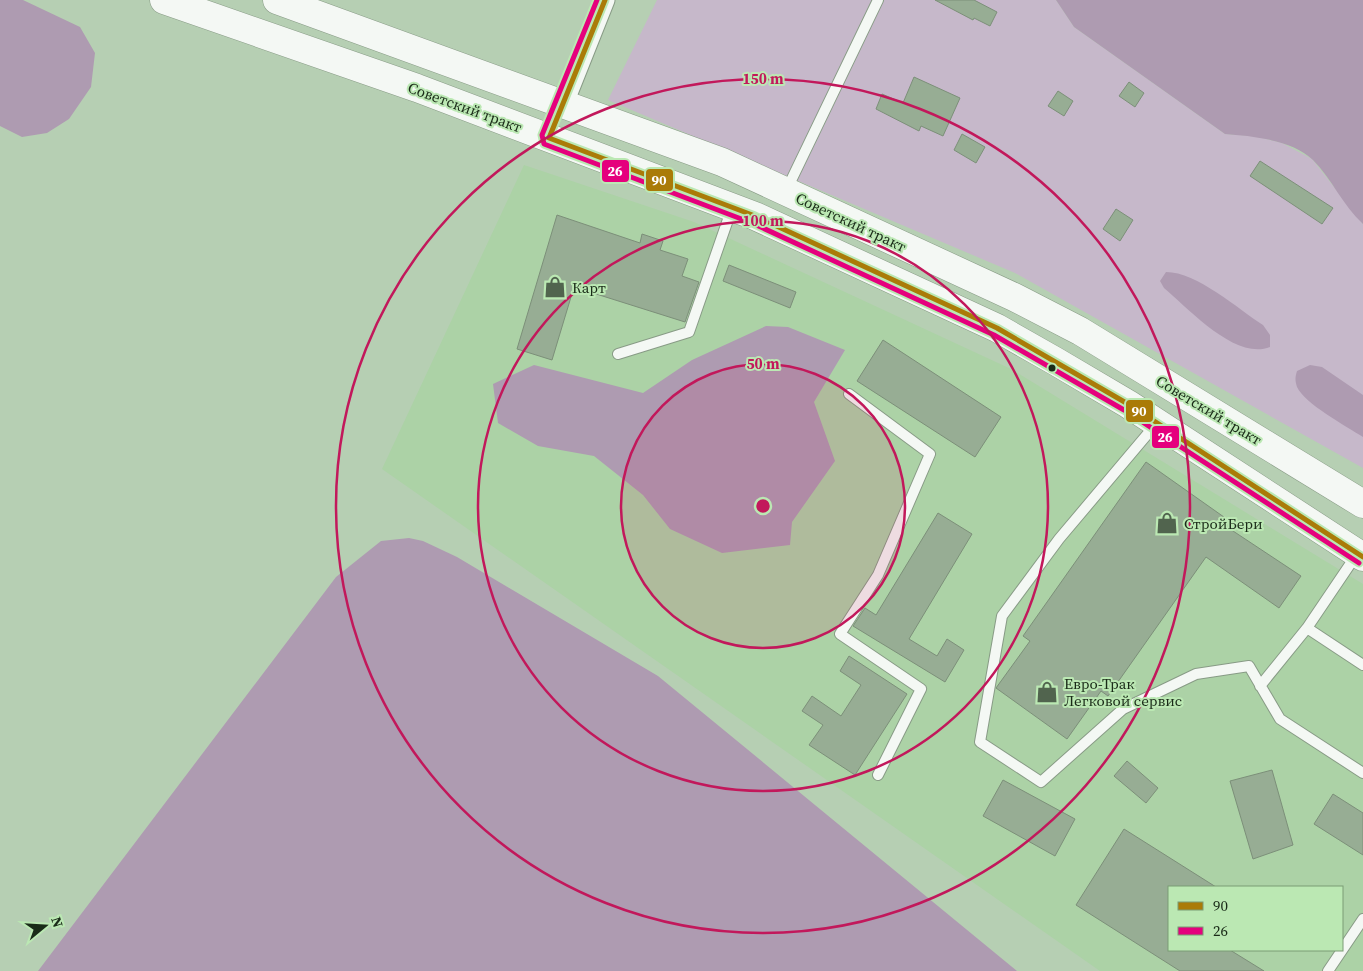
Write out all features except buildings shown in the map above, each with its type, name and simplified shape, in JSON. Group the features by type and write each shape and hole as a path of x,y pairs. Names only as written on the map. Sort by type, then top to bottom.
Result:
{"highway":[{"name":"Советский тракт","path":"164,0 417,88 732,207 997,328 1055,360 1157,423 1360,555"},
{"name":"Советский тракт","path":"277,0 722,162 1014,297 1080,331 1363,504"},
{"path":"549,138 564,103"}],"street":[{"path":"564,103 605,0"}],"lane":[{"path":"786,192 878,0"},
{"path":"618,354 689,332 732,207"},
{"path":"849,394 930,454 878,575 840,634 921,689 878,775"},
{"path":"1157,423 1059,539 1002,616 980,742 1041,782 1123,709 1196,674 1249,666 1280,719 1363,773"},
{"path":"1260,686 1307,628 1360,555"},
{"path":"1307,628 1363,665"},
{"path":"1343,949 1363,919"},
{"path":"1328,971 1341,951"}],"shaded area":[{"path":"0,0 23,0 80,27 95,53 91,87 69,119 47,133 22,137 0,126"},
{"path":"657,0 1056,0 1074,27 1225,134 1255,136 1282,143 1312,159 1363,224 1363,468 1015,273 608,100"},
{"path":"1056,0 1363,0 1363,224 1349,209 1320,167 1305,153 1272,140 1225,134 1074,27"},
{"path":"524,165 694,222 1011,369 1363,584 1363,971 1100,971 382,469"},
{"path":"1166,272 1191,278 1217,292 1263,325 1270,335 1270,347 1257,349 1243,347 1214,331 1164,288 1160,281"},
{"path":"766,326 788,327 845,350 814,402 835,461 792,522 790,545 722,553 670,529 643,495 594,456 538,446 498,423 493,384 534,365 643,393 692,360"},
{"path":"1310,365 1322,367 1363,395 1363,437 1327,414 1301,394 1296,385 1296,373"},
{"path":"409,538 423,541 457,557 658,676 1017,971 38,971 336,577 381,541"}],"transit line":[{"name":"26","path":"597,0 542,135 544,144 752,223 994,335 1124,410 1359,563"},
{"name":"90","path":"605,0 549,138 755,216 997,328 1128,404 1363,557"}],"place":[{"name":"Карт","path":"555,287"},
{"name":"СтройБери","path":"1167,523"},
{"name":"Евро-Трак Легковой сервис","path":"1047,692"}]}
